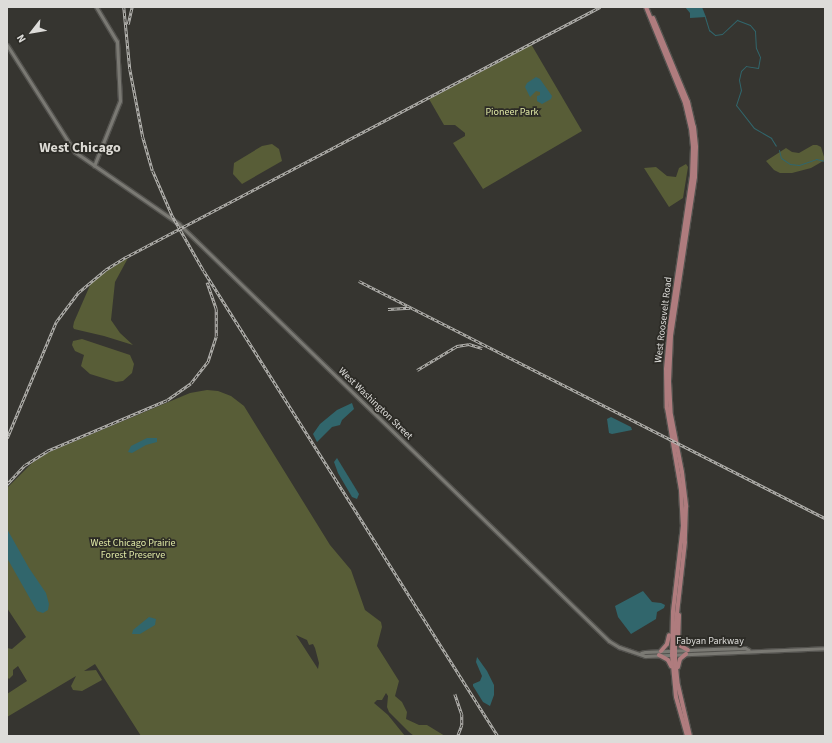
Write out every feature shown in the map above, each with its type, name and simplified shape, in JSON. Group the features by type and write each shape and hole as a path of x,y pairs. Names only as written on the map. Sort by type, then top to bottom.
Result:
{"main road":[{"name":"West Roosevelt Road","path":"648,7 688,102 694,128 696,147 695,177 669,359 671,415 682,472 686,507 685,542 673,652 678,685 690,736"},
{"name":"West Roosevelt Road","path":"648,7 685,103 691,128 693,147 692,176 666,360 667,409 680,484 683,518 682,543 672,622 673,672 676,697 687,736"},
{"name":"West Washington Street","path":"7,45 70,147 94,166 179,224 600,634 619,647 641,653 644,656 673,652"},
{"path":"678,599 680,605 678,640 687,652 679,661 680,681 678,685"},
{"path":"661,651 668,642 669,625 672,622"},
{"name":"Fabyan Parkway","path":"673,652 744,648 749,650 825,648"},
{"name":"West Washington Street","path":"641,653 661,651 673,652"},
{"path":"659,655 668,660 673,672"}],"street":[{"path":"94,166 97,163 120,101 117,42 96,7"}],"green space":[{"name":"Pioneer Park","path":"531,44 582,131 483,189 453,143 465,136 465,133 455,125 444,125 429,99"},
{"path":"272,144 279,149 282,161 242,184 233,174 234,163 262,146"},
{"path":"813,145 821,147 825,160 811,168 792,173 780,173 774,170 766,161 786,148 792,152 799,153"},
{"path":"686,164 688,167 683,198 669,207 644,168 656,167 667,176 676,177 679,168"},
{"path":"128,258 115,282 111,320 120,333 133,345 74,329 74,322 91,283 105,272"},
{"path":"82,339 130,355 134,364 132,373 123,381 116,382 90,374 81,366 84,355 75,351 72,345 73,341"},
{"name":"West Chicago Prairie Forest Preserve","path":"207,390 218,391 231,396 244,406 330,545 351,570 365,610 381,622 382,627 377,646 399,681 395,696 402,702 407,712 406,719 419,725 427,725 445,736 414,736 389,712 387,707 388,696 386,693 382,700 377,700 374,703 388,715 405,736 141,736 95,664 84,671 96,670 102,680 82,691 73,690 71,686 76,676 7,717 7,694 27,681 18,666 13,670 13,675 9,679 7,677 7,648 12,649 26,637 7,608 7,488 32,463 49,452 190,393","holes":["296,635 307,640 309,645 313,644 315,648 319,663 318,669"]}],"water":[{"path":"685,7 702,7 706,17 690,18 690,13"},
{"path":"536,77 540,79 552,96 551,99 542,104 537,101 537,96 540,95 540,92 536,91 530,97 525,87 527,83"},
{"path":"352,403 354,409 342,420 340,425 332,427 317,442 313,434 320,424 337,410"},
{"path":"611,417 631,427 632,430 612,434 609,433 607,419"},
{"path":"147,438 157,438 157,442 146,445 132,453 128,452 131,446"},
{"path":"337,458 359,494 357,499 352,497 338,473 334,462"},
{"path":"7,529 29,568 46,593 49,604 48,610 43,613 37,611 7,558"},
{"path":"643,591 652,602 665,605 664,608 657,612 656,619 631,634 618,617 615,606"},
{"path":"149,617 156,619 155,625 140,634 132,634 133,630"},
{"path":"477,657 487,671 494,685 494,695 490,706 483,702 473,686 473,684 480,681 482,676 476,662"}],"waterway":[{"path":"705,17 709,30 715,35 722,34 737,20 750,25 755,31 756,48 760,57 758,68 746,66 741,71 739,80 741,90 736,105 754,128 771,138 776,146"},
{"path":"779,150 781,158 790,164 799,165 816,159 825,161"}],"railway":[{"path":"124,7 130,69 143,137 153,171 172,215 204,271 498,736"},
{"path":"128,24 132,7"},
{"path":"7,438 56,322 79,292 105,270 126,257 600,7"},
{"path":"359,281 825,518"},
{"path":"7,484 25,465 47,451 167,400 191,383 208,361 216,336 216,309 207,283"},
{"path":"388,309 410,308"},
{"path":"417,370 457,346 469,344 482,348"},
{"path":"455,694 462,714 462,725 458,736"}],"district":[{"name":"West Chicago","path":"80,148"}]}
